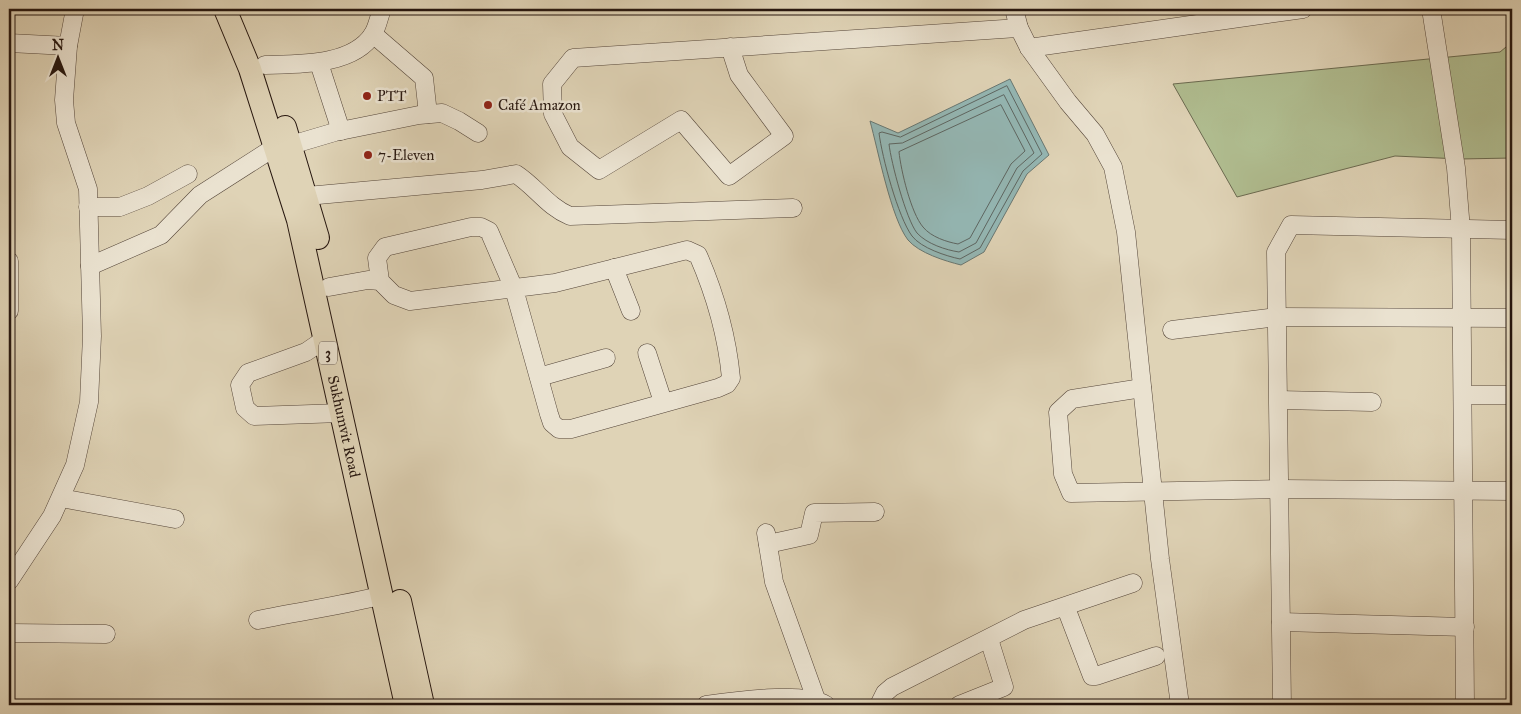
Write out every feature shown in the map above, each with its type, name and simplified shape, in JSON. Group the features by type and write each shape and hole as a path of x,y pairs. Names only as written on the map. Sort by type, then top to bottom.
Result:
{"main road":[{"name":"Sukhumvit Road","path":"225,9 283,146 307,196 423,705"},
{"name":"Sukhumvit Road","path":"242,9 265,65 406,705"}],"street":[{"path":"9,582 29,553 60,498 75,465 89,402 92,336 88,189 66,123 64,100 68,46 75,9"},
{"path":"265,65 319,63 356,51 373,34 382,9"},
{"path":"1014,9 1019,28 1029,48 1068,102 1095,134 1113,168 1126,232 1153,490 1180,705"},
{"path":"1029,48 1189,17 1301,9"},
{"path":"1431,9 1456,168 1461,230 1465,705"},
{"path":"730,47 739,75 784,136 729,176 681,120 599,170 570,147 553,114 552,84 573,58 730,47 1019,28"},
{"path":"373,34 424,78 428,114"},
{"path":"9,43 68,46"},
{"path":"319,63 341,131"},
{"path":"90,266 162,235 200,196 283,146 341,131 442,113 478,133"},
{"path":"88,207 120,207 148,196 188,174"},
{"path":"307,196 482,180 516,174 528,181 556,210 570,216 793,208"},
{"path":"1282,705 1281,489 1276,252 1291,224 1512,230"},
{"path":"514,289 410,301 394,295 380,281 377,258 385,247 471,227 482,227 489,231 514,289 552,423 559,429 571,428 718,388 727,384 731,378 722,321 698,254 687,250 555,283 514,289"},
{"path":"9,261 9,311"},
{"path":"614,268 630,311"},
{"path":"329,287 368,280 380,281"},
{"path":"1172,330 1277,317 1512,318"},
{"path":"325,339 306,352 248,373 240,385 245,408 254,416 342,413"},
{"path":"647,353 663,402"},
{"path":"539,377 606,358"},
{"path":"1142,388 1072,399 1058,412 1063,474 1071,492 1281,489 1512,491"},
{"path":"1463,395 1512,395"},
{"path":"1279,400 1372,402"},
{"path":"60,498 175,519"},
{"path":"822,704 774,582 767,538 809,535 814,513 875,512"},
{"path":"879,705 885,693 892,687 1042,613 1066,608 1133,583"},
{"path":"258,620 322,607 339,606 383,595"},
{"path":"1066,608 1092,676 1156,656"},
{"path":"1281,622 1465,627"},
{"path":"9,633 106,634"},
{"path":"959,705 1004,687 989,639"},
{"path":"706,705 797,699 822,704"}],"green space":[{"path":"1512,42 1512,158 1460,159 1395,156 1237,197 1173,84 1500,52"}],"water":[{"path":"1010,79 1049,155 1027,174 984,252 961,265 925,253 908,240 896,216 870,121 898,133"}],"place":[{"name":"PTT","path":"367,96"},
{"name":"Café Amazon","path":"488,105"},
{"name":"7-Eleven","path":"368,155"}]}
